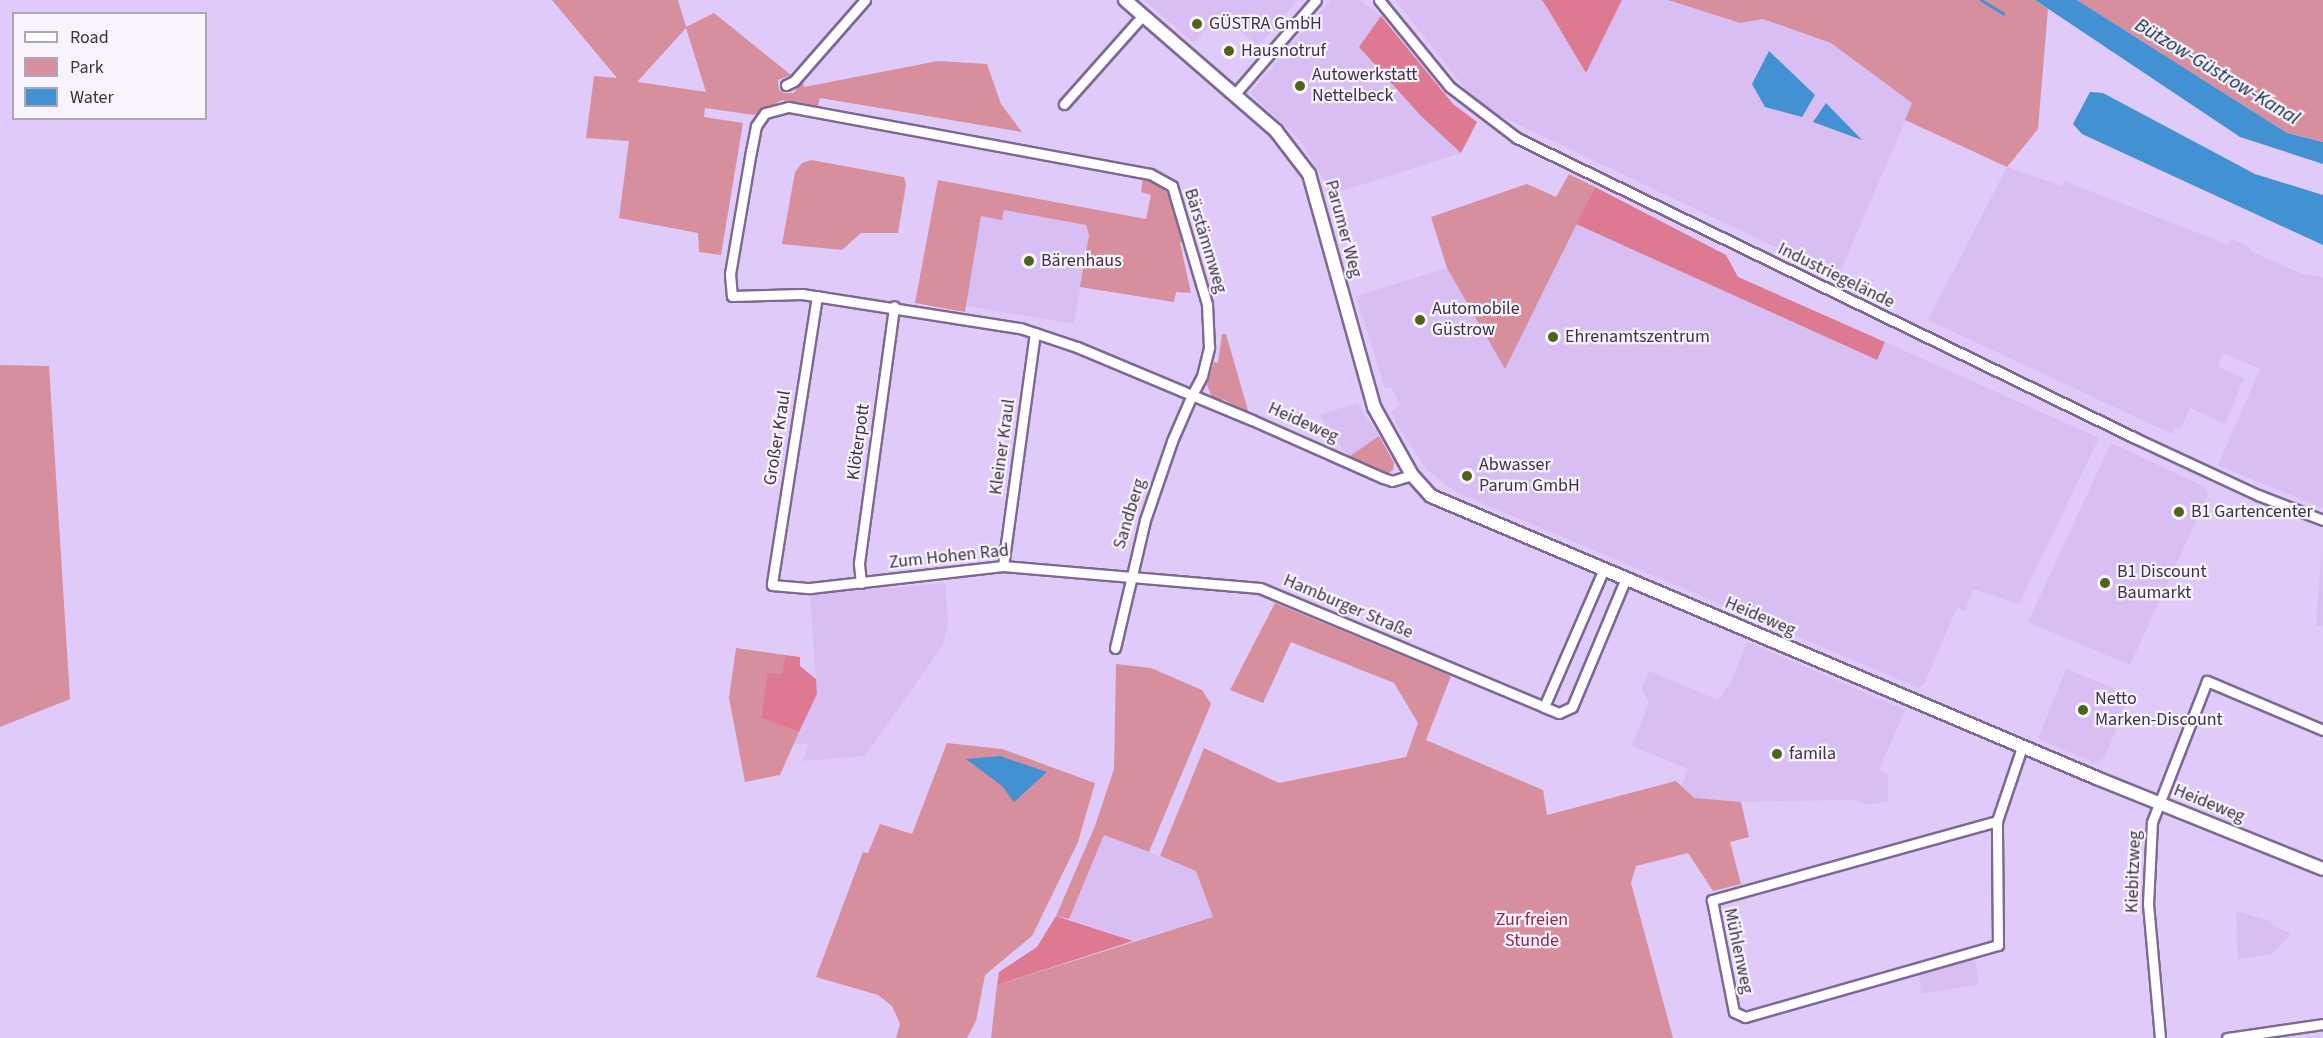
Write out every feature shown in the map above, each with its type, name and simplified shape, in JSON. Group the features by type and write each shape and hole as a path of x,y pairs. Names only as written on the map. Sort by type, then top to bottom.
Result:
{"street":[{"path":"786,85 794,81 865,0"},
{"name":"Parumer Weg","path":"1125,0 1276,131 1309,174 1374,407 1412,475"},
{"path":"1234,95 1316,0"},
{"name":"Industriegelände","path":"1378,0 1450,87 1517,138 2135,438 2258,495 2323,520"},
{"path":"1064,104 1143,15"},
{"name":"Bärstämmweg","path":"775,108 1150,174 1172,186 1176,196 1208,311 1209,347 1192,395 1035,333 894,306 782,292 732,296 730,274 759,118 775,108"},
{"name":"Großer Kraul","path":"772,585 817,296"},
{"name":"Klöterpott","path":"861,583 859,563 894,306"},
{"name":"Kleiner Kraul","path":"1003,566 1035,333"},
{"name":"Heideweg","path":"1192,395 1383,478 1392,481 1412,475 1442,503 2022,747 2323,869"},
{"name":"Sandberg","path":"1115,648 1130,574 1159,477 1192,395"},
{"name":"Zum Hohen Rad","path":"772,585 810,588 1003,566 1130,574"},
{"path":"1603,571 1544,707 1559,713 1572,707 1625,580"},
{"name":"Hamburger Straße","path":"1130,574 1260,588 1544,707"},
{"name":"Kiebitzweg","path":"2160,1038 2148,904 2152,822 2207,681 2323,730"},
{"name":"Mühlenweg","path":"1997,821 1712,900 1734,1012 1745,1017 1993,949 2000,939 1997,821 2022,747"},
{"path":"2227,1038 2323,1024"}],"shaded area":[{"path":"1144,0 1298,0 1258,46 1232,24 1216,19 1194,43"},
{"path":"1331,0 1360,0 1381,16 1359,47 1421,116 1461,153 1332,194 1300,140 1250,93"},
{"path":"1395,0 1542,0 1586,73 1622,0 1668,0 1740,23 1763,19 1831,43 1913,103 1838,277 1492,112 1467,91"},
{"path":"1542,0 1622,0 1586,73 1546,6"},
{"path":"1381,16 1453,104 1477,122 1461,153 1421,116 1359,47"},
{"path":"2007,167 2062,186 2064,181 2229,245 2232,239 2251,248 2250,251 2302,274 2323,277 2323,508 2218,465 2260,369 2223,353 2218,367 2244,378 2225,424 2190,408 2181,429 2176,427 2172,434 1928,320"},
{"path":"1595,187 1726,255 1738,277 1885,342 1877,360 1576,224"},
{"name":"Bärenhaus","path":"1004,210 1086,225 1089,235 1074,324 966,306 981,216"},
{"path":"1576,224 1876,360 1885,342 2099,438 2019,604 1973,589 1965,611 1957,608 1924,684 1919,688 1456,492 1427,470 1396,424 1392,412 1400,405 1391,387 1385,389 1356,296 1447,268 1505,368"},
{"path":"1357,403 1379,436 1348,457 1319,415"},
{"name":"B1 Discount Baumarkt","path":"2111,443 2205,487 2208,495 2130,665 2028,622"},
{"path":"2322,549 2323,626 2316,626"},
{"path":"945,583 948,624 943,645 865,756 803,761 808,744 794,744 817,694 810,595"},
{"path":"1747,642 1905,710 1879,770 1888,774 1888,801 1868,805 1853,800 1717,802 1694,798 1681,787 1688,769 1632,746 1649,702 1641,689 1649,671 1718,700 1731,682"},
{"path":"785,655 800,657 800,666 816,679 817,694 799,732 761,718 768,672 782,674"},
{"name":"Netto Marken-Discount","path":"2066,669 2123,692 2126,702 2106,755 2097,764 2038,739"},
{"path":"1104,835 1196,871 1213,917 1133,941 1069,919"},
{"path":"2236,911 2271,921 2272,925 2291,934 2272,954 2238,959"},
{"path":"1056,916 1133,941 997,985 999,972 1037,947"},
{"path":"1975,960 1979,985 1922,994 1918,969"}],"green space":[{"path":"552,0 678,0 686,27 714,13 791,75 778,80 779,90 784,93 794,93 802,79 804,87 938,61 987,64 1001,104 1022,132 820,98 818,106 782,100 754,115 705,108 704,117 743,123 721,255 699,252 698,233 619,218 629,141 586,138 594,76 617,78","holes":["686,28 706,92 638,82 638,81"]},
{"path":"1668,0 2035,0 2048,9 2038,129 2007,167 1905,120 1912,103 1831,43 1763,19 1740,23"},
{"path":"2077,0 2323,0 2323,142 2287,133"},
{"path":"811,160 904,177 906,185 898,233 861,233 842,250 782,244 795,172 802,163"},
{"path":"1569,174 1595,187 1505,369 1447,268 1431,217 1527,184 1556,197"},
{"path":"1143,177 1156,182 1173,199 1185,238 1180,243 1191,293 1176,292 1174,302 1080,287 1089,235 1086,225 1004,210 1002,220 981,216 965,312 915,303 938,180 1146,219 1151,195 1141,192"},
{"path":"1222,334 1226,334 1249,414 1223,399 1221,402 1212,397 1207,385 1214,362 1218,363"},
{"path":"0,365 49,366 70,699 0,727"},
{"path":"1379,436 1394,463 1393,470 1387,474 1347,458"},
{"name":"Zur freien Stunde","path":"1275,603 1451,676 1426,740 1543,790 1547,815 1676,781 1694,798 1741,802 1749,837 1730,842 1741,884 1713,891 1688,853 1636,866 1631,883 1673,1038 991,1038 997,985 1213,917 1196,871 1160,856 1204,748 1279,783 1406,757 1418,723 1394,683 1291,642 1263,703 1230,690"},
{"path":"736,648 785,655 782,674 769,672 761,717 799,732 780,775 745,782 729,698"},
{"path":"1116,664 1151,668 1202,690 1211,704 1149,852 1104,835 1069,919 1056,916 1095,826 1114,769"},
{"path":"947,743 1002,749 1095,783 1078,842 1032,936 985,975 976,1021 967,1038 896,1038 900,1024 892,1006 878,995 816,977 863,852 868,853 880,824 912,834"}],"water":[{"path":"2035,0 2077,0 2287,133 2323,142 2323,164 2240,137"},
{"path":"1769,51 1815,95 1802,117 1765,107 1752,84"},
{"path":"2090,92 2103,93 2255,174 2323,195 2323,245 2082,134 2073,124"},
{"path":"1826,103 1862,140 1813,122"},
{"path":"1000,756 1047,772 1014,802 1002,786 966,759"}],"waterway":[{"path":"1981,0 2003,13"}],"place":[{"name":"GÜSTRA GmbH","path":"1197,24"},
{"name":"Hausnotruf","path":"1229,51"},
{"name":"Autowerkstatt Nettelbeck","path":"1300,86"},
{"name":"Bärenhaus","path":"1029,261"},
{"name":"Automobile Güstrow","path":"1420,320"},
{"name":"Ehrenamtszentrum","path":"1553,337"},
{"name":"Abwasser Parum GmbH","path":"1467,476"},
{"name":"B1 Gartencenter","path":"2179,512"},
{"name":"B1 Discount Baumarkt","path":"2105,583"},
{"name":"Netto Marken-Discount","path":"2083,710"},
{"name":"famila","path":"1777,754"}],"water label":[{"name":"Bützow-Güstrow-Kanal","path":"2217,72"}]}
